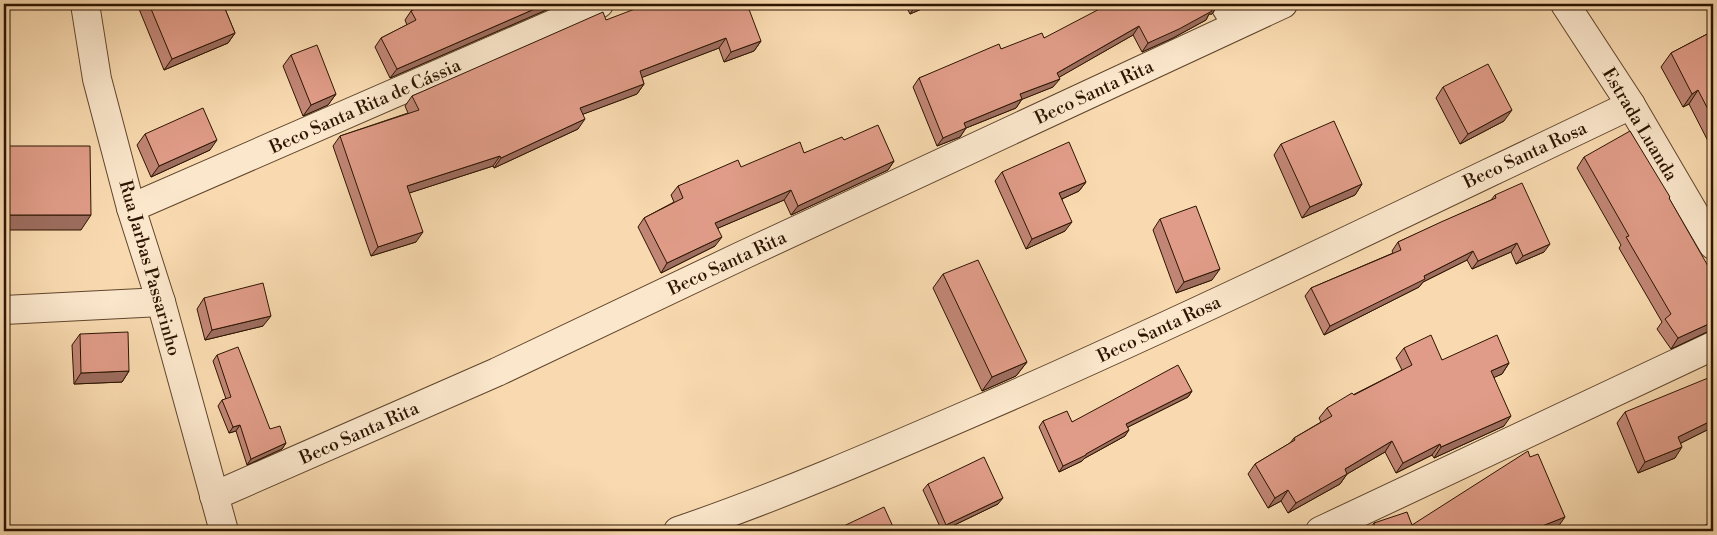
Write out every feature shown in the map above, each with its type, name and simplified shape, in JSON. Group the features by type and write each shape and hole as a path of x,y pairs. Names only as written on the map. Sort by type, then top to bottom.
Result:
{"street":[{"name":"Rua Jarbas Passarinho","path":"85,4 97,79 131,208 161,302 224,531"},
{"name":"Beco Santa Rita de Cássia","path":"131,208 599,4"},
{"name":"Beco Santa Rita","path":"214,496 497,372 741,256 1230,14 1282,4"},
{"name":"Estrada Luanda","path":"1565,4 1631,105 1713,245"},
{"name":"Beco Santa Rosa","path":"678,531 737,511 874,456 1136,340 1631,105"},
{"path":"4,310 161,302"},
{"path":"1320,531 1713,346"}],"building":[{"path":"149,4 223,4 235,33 172,59"},
{"path":"425,4 546,4 397,69 381,38 416,20 411,11"},
{"path":"648,4 747,4 761,41 731,52 726,38 640,71 644,84 580,108 585,119 501,158 500,156 407,186 423,232 378,247 340,136 419,110 412,96 603,12 606,20"},
{"path":"1109,4 1218,5 1210,8 1212,11 1179,29 1148,43 1139,26 1057,73 1060,79 1020,94 1022,99 964,123 966,128 943,138 919,78 999,44 1001,49 1042,33 1044,38"},
{"path":"4,15 7,15 4,32"},
{"path":"1713,31 1713,119 1698,90 1692,94 1671,53"},
{"path":"317,45 336,94 311,105 291,55"},
{"path":"1488,64 1512,110 1468,134 1443,87"},
{"path":"203,108 217,140 159,166 145,134"},
{"path":"1334,121 1362,184 1310,207 1281,144"},
{"path":"878,125 894,161 798,206 791,190 715,223 722,237 667,263 644,218 683,198 678,186 738,160 741,167 800,142 804,153 842,137 844,140"},
{"path":"1630,131 1713,272 1713,322 1678,338 1665,319 1671,314 1626,237 1629,236 1584,157"},
{"path":"1069,142 1086,182 1059,193 1072,222 1032,239 1002,172"},
{"path":"4,146 90,146 91,215 4,215"},
{"path":"1522,183 1550,244 1523,256 1517,243 1478,261 1473,251 1424,276 1425,279 1330,326 1311,288 1401,250 1398,242 1496,198 1495,195"},
{"path":"1196,206 1220,269 1184,282 1160,219"},
{"path":"978,260 1027,362 992,377 943,274"},
{"path":"263,283 271,316 212,330 204,298"},
{"path":"128,332 129,371 81,373 80,334"},
{"path":"1431,335 1442,360 1497,335 1509,363 1491,371 1511,416 1441,447 1440,444 1403,463 1392,441 1345,469 1347,474 1296,503 1288,490 1275,498 1255,464 1332,416 1327,408 1352,393 1354,395 1412,365 1404,348"},
{"path":"238,347 270,429 280,426 286,443 251,459 240,425 233,427 222,400 231,397 217,355"},
{"path":"1178,365 1192,391 1126,424 1129,430 1063,466 1043,421 1067,411 1072,422"},
{"path":"1713,376 1713,420 1678,437 1682,447 1645,462 1625,412"},
{"path":"1528,451 1530,457 1538,454 1565,517 1526,531 1372,531 1376,530 1374,523 1407,512 1412,525"},
{"path":"984,457 1003,498 946,525 928,484"},
{"path":"884,507 895,531 833,531"},
{"path":"1711,523 1713,531 1690,531"},
{"path":"1172,525 1176,531 1161,531"}]}
